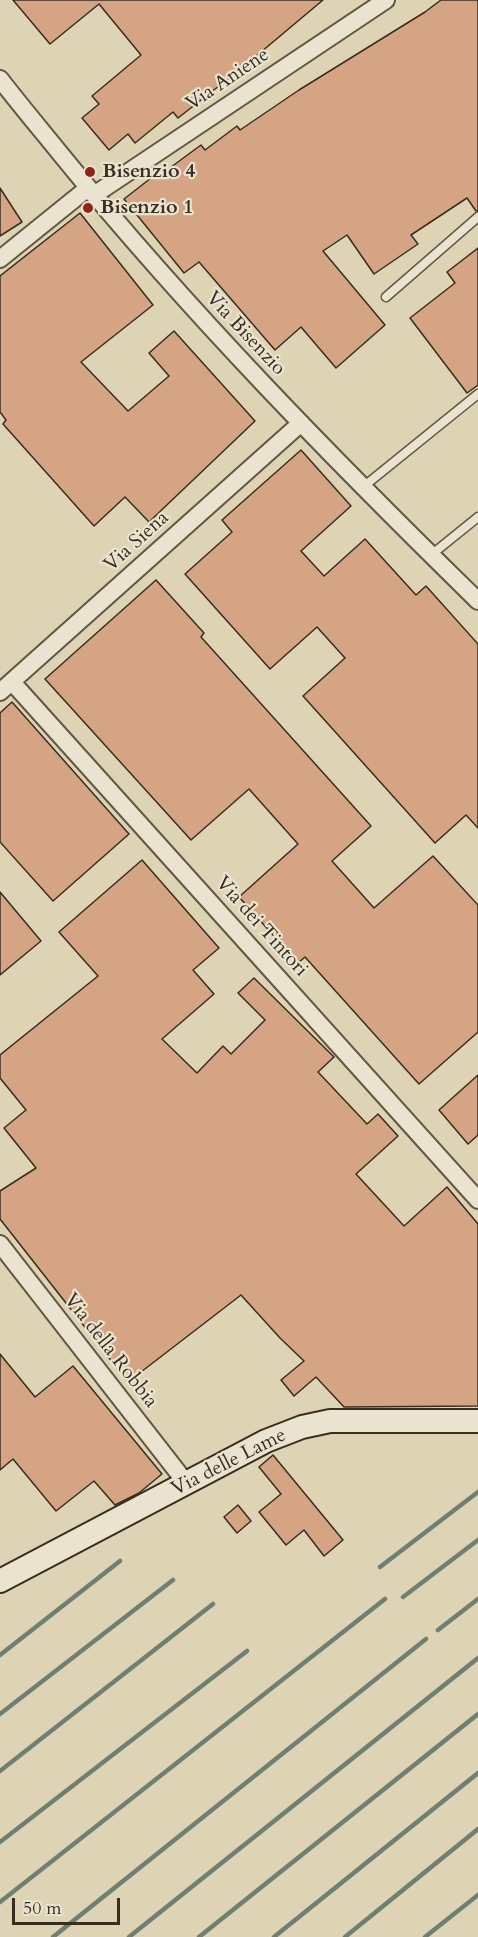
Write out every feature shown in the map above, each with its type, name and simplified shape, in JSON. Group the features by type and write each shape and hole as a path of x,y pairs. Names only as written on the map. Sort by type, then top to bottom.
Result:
{"street":[{"name":"Via Aniene","path":"0,260 91,191 386,0"},
{"name":"Via Bisenzio","path":"0,79 167,281 363,487 478,601"},
{"name":"Via Siena","path":"6,687 301,423"},
{"name":"Via dei Tintori","path":"6,687 478,1200"},
{"name":"Via della Robbia","path":"0,1244 187,1484"},
{"name":"Via delle Lame","path":"0,1581 286,1432 330,1421 478,1421"}],"lane":[{"path":"386,297 478,217"},
{"path":"363,487 478,394"},
{"path":"431,555 478,518"}],"building":[{"path":"13,0 323,0 178,118 173,112 135,143 128,134 109,150 82,118 99,104 92,96 141,55 99,4 50,44"},
{"path":"441,0 478,0 478,211 467,198 411,235 418,244 374,274 347,235 323,251 385,325 336,368 301,327 275,350 199,262 184,273 124,199 160,171 163,173 201,145 205,150 237,126 240,130"},
{"path":"0,188 22,222 0,236"},
{"path":"80,213 153,305 81,362 128,411 169,376 149,353 174,331 255,421 149,522 125,497 94,526 3,424 6,420 0,412 0,276"},
{"path":"478,248 478,385 467,393 410,318 455,283 447,272"},
{"path":"301,450 351,506 301,551 324,576 365,539 416,595 426,586 478,644 478,828 466,815 435,843 303,696 345,658 317,627 270,669 185,574 232,532 222,520"},
{"path":"156,580 204,633 201,637 371,826 332,861 374,908 433,856 478,905 478,1032 419,1084 305,957 298,963 239,897 298,844 249,789 191,840 45,679"},
{"path":"12,702 129,834 53,901 0,842 0,713"},
{"path":"142,860 219,948 193,970 214,994 162,1039 197,1073 223,1046 231,1054 265,1020 238,993 254,978 334,1057 318,1072 367,1124 378,1114 398,1136 356,1174 404,1226 447,1187 478,1224 478,1406 344,1407 316,1377 294,1396 281,1380 304,1361 241,1295 128,1382 0,1219 0,1191 36,1168 4,1128 26,1110 0,1078 0,1055 98,976 59,932"},
{"path":"0,892 41,941 0,975"},
{"path":"478,1075 478,1135 468,1144 439,1110"},
{"path":"0,1354 35,1397 73,1366 162,1474 139,1493 115,1505 94,1481 56,1511 13,1459 0,1470"},
{"path":"273,1455 343,1540 324,1556 304,1530 286,1545 259,1512 281,1494 259,1467"},
{"path":"238,1505 251,1521 237,1533 224,1517"}],"waterway":[{"path":"380,1567 478,1492"},
{"path":"403,1597 478,1540"},
{"path":"0,1655 120,1561"},
{"path":"0,1714 173,1580"},
{"path":"0,1902 385,1599"},
{"path":"438,1630 478,1599"},
{"path":"0,1771 213,1604"},
{"path":"53,1937 426,1639"},
{"path":"0,1842 247,1651"},
{"path":"129,1937 478,1658"},
{"path":"199,1937 478,1714"},
{"path":"274,1937 478,1773"},
{"path":"345,1937 478,1829"},
{"path":"425,1937 478,1895"}],"place":[{"name":"Bisenzio 4","path":"90,172"},
{"name":"Bisenzio 1","path":"88,208"}]}
